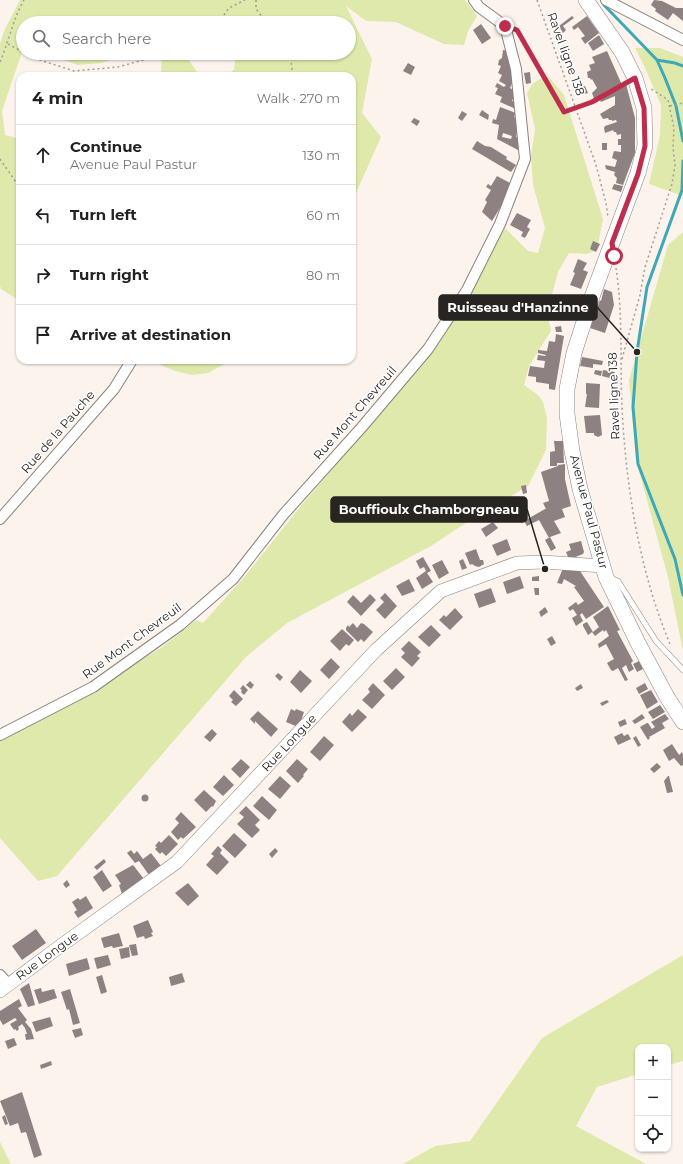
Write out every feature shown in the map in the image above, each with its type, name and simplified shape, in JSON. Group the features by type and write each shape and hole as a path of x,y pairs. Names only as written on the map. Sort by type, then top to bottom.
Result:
{"main road":[{"name":"Avenue Paul Pastur","path":"586,0 622,52 635,78 644,108 645,146 638,174 593,294 574,353 567,389 567,414 572,451 580,489 605,571 638,643 667,697 683,722"}],"street":[{"path":"474,0 479,7 505,26"},
{"path":"606,0 683,40"},
{"name":"Rue Mont Chevreuil","path":"0,734 93,686 180,625 233,578 283,515 362,427 428,349 467,290 500,224 525,159 516,69 505,26"},
{"name":"Rue de la Pauche","path":"0,519 114,389 130,364"},
{"name":"Rue Longue","path":"3,983 177,862 376,650 441,591 517,563 543,562 605,571"}],"lane":[{"path":"605,571 618,581 656,641 683,670"}],"path":[{"path":"16,16 24,0"},
{"path":"223,16 229,8 245,0"},
{"path":"256,0 256,9 262,16"},
{"name":"Ravel ligne 138","path":"537,0 596,165 606,203 609,223"},
{"path":"0,62 8,44 16,16"},
{"path":"505,26 517,30 564,112 592,102 635,78 668,100 671,105 674,128 673,148 675,165 672,184 645,267 640,295 630,324 621,360"},
{"path":"8,44 16,48"},
{"path":"39,60 74,71 118,68 144,60"},
{"path":"291,60 292,72"},
{"path":"671,105 683,103"},
{"path":"0,159 16,182"},
{"name":"Ravel ligne 138","path":"615,263 618,283 628,481 652,597 678,665"}],"green space":[{"path":"20,0 465,0 477,16 468,31 464,45 444,44 396,22 366,21 346,6 351,16 16,16 16,60 19,60 2,111 5,135 16,138 16,298 1,289 0,285 0,44 4,31"},
{"path":"356,26 372,59 362,113 381,137 356,193 356,72 231,72 234,70 235,60 356,60"},
{"path":"635,48 660,48 683,57 683,196 649,184 660,135 661,105"},
{"path":"65,60 110,60 101,63 77,65"},
{"path":"162,60 189,60 197,72 160,72"},
{"path":"543,77 549,77 564,95 603,219 597,250 587,254 569,253 558,272 547,313 551,331 529,366 524,385 538,395 543,402 547,418 546,450 528,486 472,519 431,546 287,623 246,657 57,876 38,881 0,838 0,739 161,648 196,620 203,623 245,576 301,506 443,337 505,228 528,251 538,253 545,228 533,185 531,156 535,129 527,93 532,84"},
{"path":"683,232 683,651 668,577 636,460 629,380 668,245"},
{"path":"158,364 224,364 208,373 192,375 175,371"},
{"path":"683,955 683,1061 671,1064 671,1044 635,1044 635,1075 597,1087 576,1126 646,1164 403,1164 435,1146 470,1141 542,1038"},
{"path":"0,1142 11,1164 0,1164"}],"building":[{"path":"654,0 662,1 676,8 683,8 683,21 673,13 668,20 655,11 656,9 651,5"},
{"path":"572,16 574,18 563,26 566,30 563,33 559,26"},
{"path":"587,16 599,33 585,44 581,38 585,36 578,27 574,30 572,27"},
{"path":"481,24 491,38 482,44 473,30"},
{"path":"599,35 604,44 593,51 588,43"},
{"path":"503,50 509,51 515,76 510,88 516,92 512,101 518,103 516,109 500,102 502,97 495,94 498,88 495,87 497,83 504,87 506,85 499,81 502,75 498,73 501,66 498,65 499,60 502,58"},
{"path":"607,51 622,85 595,101 592,93 597,88 592,79 591,80 588,78 587,72 591,70 589,65 595,63 592,57"},
{"path":"408,63 415,67 411,75 403,71"},
{"path":"530,72 531,83 526,84 524,73"},
{"path":"626,84 635,118 635,153 623,185 616,183 617,178 614,175 615,172 606,169 605,165 615,167 617,160 612,158 614,151 621,152 621,145 618,145 618,139 621,139 621,134 617,135 613,130 605,133 605,126 617,122 616,120 609,120 608,118 603,119 600,114 615,105 615,96 601,102 600,100"},
{"path":"585,86 588,93 584,94 581,87"},
{"path":"500,107 516,113 514,117 519,119 516,137 523,138 520,151 497,139 499,125 492,123 493,119 496,120","holes":["503,133 512,136 511,139 502,137"]},
{"path":"482,110 489,115 488,120 479,115"},
{"path":"462,111 467,114 462,121 458,118"},
{"path":"414,118 420,121 417,126 411,122"},
{"path":"477,141 485,146 491,147 507,157 506,159 516,165 511,172 472,149"},
{"path":"602,143 607,143 607,150 602,150"},
{"path":"497,176 514,185 492,221 482,212 487,202 485,200 491,190 486,187 488,184 491,186"},
{"path":"614,184 623,186 621,192 612,189"},
{"path":"517,213 531,220 527,227 530,229 525,238 521,236 523,232 510,225"},
{"path":"593,241 600,244 596,252 590,249"},
{"path":"578,259 587,263 583,270 588,272 581,289 570,285 575,273 573,272"},
{"path":"604,289 612,292 614,305 605,333 590,328 600,300 601,301"},
{"path":"561,326 562,332 556,332 555,327"},
{"path":"556,334 564,336 555,390 549,389 549,384 536,382 536,377 528,376 530,366 544,368 545,361 537,360 538,355 546,355 538,353 538,350 547,351 549,341 555,342"},
{"path":"582,357 603,361 602,365 593,364 593,368 580,366"},
{"path":"595,370 602,371 601,376 594,374"},
{"path":"603,370 615,372 613,379 602,376"},
{"path":"586,383 600,384 599,408 585,407 587,394"},
{"path":"600,415 602,435 598,437 594,435 594,433 586,433 584,416"},
{"path":"554,441 563,441 564,463 557,463 557,466 550,466 550,452 555,451"},
{"path":"565,464 565,479 571,506 562,509 565,517 554,521 561,533 550,537 556,548 551,551 545,540 549,538 539,520 527,526 524,521 546,509 543,503 549,501 541,472 558,465"},
{"path":"526,485 527,493 523,494 521,486"},
{"path":"493,522 498,528 486,537 481,529"},
{"path":"507,539 511,550 497,556 492,545"},
{"path":"581,541 584,552 583,554 573,558 568,557 566,552 571,550 569,544"},
{"path":"476,549 480,560 483,560 484,564 479,567 472,564 470,565 465,553"},
{"path":"423,557 431,571 427,573 433,582 422,589 416,578 426,571 424,567 420,569 416,561"},
{"path":"463,559 467,568 462,570 459,561"},
{"path":"442,560 449,573 439,579 432,565"},
{"path":"563,568 580,571 604,607 586,619 582,613 580,615 583,621 576,626 572,618 577,615 573,609 570,611 568,608 576,602 578,605 584,601 574,587 576,586 564,579 562,584 557,583"},
{"path":"520,576 524,588 507,594 503,582"},
{"path":"539,576 539,581 532,581 532,577"},
{"path":"409,579 415,591 402,596 396,586"},
{"path":"491,588 496,602 479,608 474,594"},
{"path":"534,588 539,588 539,595 535,595"},
{"path":"385,593 397,606 385,619 376,610 384,602 380,598"},
{"path":"370,594 376,600 361,616 347,602 353,595 361,603"},
{"path":"608,606 620,630 617,631 633,661 631,663 634,669 629,672 626,665 622,668 628,680 625,681 618,668 613,671 607,663 614,659 606,644 599,648 598,644 609,636 606,630 604,632 603,630 595,636 592,632 588,635 583,626 583,624 587,622 593,632 599,627 593,617"},
{"path":"545,607 548,612 541,617 539,612"},
{"path":"455,608 463,617 450,630 439,620 444,615 446,617"},
{"path":"353,623 357,628 361,623 364,624 373,632 364,642 361,639 358,642 346,630 348,625 349,627"},
{"path":"431,625 441,635 429,647 418,637"},
{"path":"342,629 354,640 349,646 346,644 340,651 330,641"},
{"path":"552,636 556,643 551,646 547,639"},
{"path":"409,641 421,652 417,656 420,658 412,667 401,657 405,653 401,649"},
{"path":"331,658 340,667 329,679 320,670"},
{"path":"639,661 643,669 637,672 633,664"},
{"path":"396,668 405,677 392,690 383,681"},
{"path":"300,670 312,681 301,693 290,682"},
{"path":"278,673 283,677 280,681 275,676"},
{"path":"250,681 254,685 251,689 246,685"},
{"path":"373,683 385,695 372,709 362,700 370,692 368,689"},
{"path":"645,683 648,689 639,694 636,688"},
{"path":"581,684 583,688 577,691 575,688"},
{"path":"243,685 248,690 244,695 240,689"},
{"path":"234,690 243,699 236,706 231,702 233,700 229,696"},
{"path":"651,690 658,702 647,709 640,695"},
{"path":"607,700 609,702 602,706 600,703"},
{"path":"660,705 665,712 653,719 648,712"},
{"path":"291,709 304,712 298,727 286,722"},
{"path":"358,709 367,717 352,732 342,722 350,713 352,716"},
{"path":"258,711 278,729 271,737 255,721 255,724 250,719"},
{"path":"642,714 645,718 635,724 632,721"},
{"path":"665,714 669,719 662,723 665,728 649,737 650,738 648,740 640,727 648,723 652,729 655,727 651,722"},
{"path":"625,719 627,724 620,727 618,722"},
{"path":"212,729 217,734 210,742 204,737"},
{"path":"622,733 624,736 628,734 631,739 618,745 614,737"},
{"path":"324,736 334,745 320,761 310,752"},
{"path":"636,736 641,745 638,747 633,738"},
{"path":"672,744 679,755 682,752 683,765 681,766 674,758 669,761 663,750"},
{"path":"241,759 250,767 240,778 231,769"},
{"path":"297,759 308,769 298,783 286,771"},
{"path":"657,763 661,767 654,773 650,769"},
{"path":"224,775 234,785 223,796 213,787"},
{"path":"280,776 291,786 280,799 268,789"},
{"path":"668,776 673,792 667,793 664,781"},
{"path":"204,790 216,801 213,807 212,806 206,812 194,800"},
{"path":"145,795 148,798 145,801 142,798"},
{"path":"262,796 277,810 269,820 253,806"},
{"path":"246,806 260,820 255,825 260,830 252,838 237,824 244,817 239,813"},
{"path":"181,812 196,827 183,839 181,837 178,840 171,832 179,823 175,819"},
{"path":"234,833 247,845 235,858 222,846"},
{"path":"169,835 178,844 166,856 162,852 160,854 155,849 157,847 155,846 159,841 161,843"},
{"path":"218,846 222,850 220,853 229,862 217,875 206,865 214,856 211,854"},
{"path":"275,848 278,851 272,858 269,854"},
{"path":"131,850 134,854 137,851 143,859 151,853 161,866 149,875 139,861 135,863 127,853"},
{"path":"104,859 106,862 97,870 94,867"},
{"path":"133,865 144,879 122,894 119,885 121,884 115,875"},
{"path":"102,870 112,886 103,892 93,877"},
{"path":"67,880 70,885 66,888 63,884"},
{"path":"188,883 199,896 188,906 175,893"},
{"path":"86,896 93,908 78,918 74,912 77,910 72,902 78,898 80,900"},
{"path":"148,920 153,936 145,939 144,936 137,938 133,926"},
{"path":"36,929 46,943 22,960 12,946"},
{"path":"119,933 123,946 104,948 101,938"},
{"path":"136,944 138,955 132,956 129,945"},
{"path":"129,947 130,957 121,959 119,949"},
{"path":"108,955 111,965 97,969 94,958"},
{"path":"87,958 90,969 69,976 66,964"},
{"path":"182,973 185,982 171,986 169,977"},
{"path":"102,975 107,992 101,994 96,977"},
{"path":"29,983 35,1005 28,1007 20,989"},
{"path":"41,988 42,992 54,989 57,998 39,1004 34,990"},
{"path":"70,989 80,1023 73,1025 69,1009 67,1010 61,992"},
{"path":"19,999 22,1006 18,1008 27,1020 25,1022 31,1029 34,1039 26,1040 25,1034 27,1034 22,1024 18,1027 19,1029 17,1031 15,1029 14,1030 10,1024 17,1020 15,1018 3,1025 0,1020 0,1011"},
{"path":"50,1017 53,1026 36,1032 32,1022"},
{"path":"81,1028 83,1035 75,1038 72,1030"},
{"path":"14,1038 17,1045 8,1049 5,1041"},
{"path":"51,1061 52,1065 41,1069 40,1065"},
{"path":"22,1092 42,1155 34,1158 26,1132 21,1133 18,1123 10,1126 0,1101"},
{"path":"5,1115 8,1124 5,1125 2,1117"}],"waterway":[{"path":"604,5 657,60 676,106 683,141"},
{"path":"657,60 683,66"},
{"path":"683,161 682,190 647,287 637,352 633,407 638,464 675,559 683,595"}],"place":[{"name":"Ruisseau d'Hanzinne","path":"637,352"},
{"name":"Bouffioulx Chamborgneau","path":"545,569"}],"route":[{"path":"505,26 517,30 564,112 592,102 635,78 644,108 645,146 638,174 612,243 614,256"}]}
